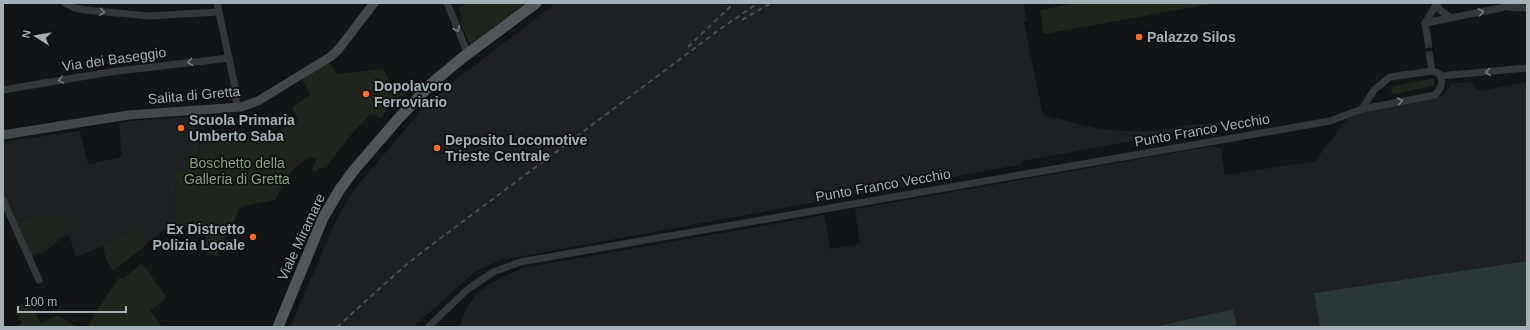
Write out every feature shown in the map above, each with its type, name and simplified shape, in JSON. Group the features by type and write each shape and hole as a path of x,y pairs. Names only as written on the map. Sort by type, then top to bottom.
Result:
{"main road":[{"name":"Salita di Gretta","path":"3,135 128,115 237,107 258,101 330,57 338,50 374,3"},
{"name":"Viale Miramare","path":"278,327 320,225 340,189 367,155 411,103 430,84 536,3"}],"street":[{"path":"65,3 75,8 85,10 149,16 218,12"},
{"path":"217,3 229,58 237,107"},
{"path":"447,3 468,54"},
{"path":"1501,8 1511,3"},
{"path":"1425,22 1501,8 1514,3"},
{"path":"1428,41 1425,22 1436,4 1445,15 1451,18"},
{"path":"1501,8 1527,8"},
{"name":"Via dei Baseggio","path":"3,90 110,72 229,58"},
{"path":"1430,58 1432,71"},
{"path":"1362,109 1374,90 1390,77 1432,71 1438,73 1440,76 1527,68"},
{"name":"Punto Franco Vecchio","path":"428,327 468,289 493,272 520,262 1330,121 1362,109 1435,94 1440,90 1442,83 1440,76"},
{"path":"3,200 39,280"}],"shaded area":[{"path":"556,3 1023,3 1027,21 1024,22 1043,115 1095,128 1123,131 1154,131 1189,125 1243,121 1022,161 1023,164 501,260 476,271 413,327 290,327 334,225 350,196 364,178 424,107 454,81"},
{"path":"1470,82 1479,91 1527,82 1527,261 1315,293 1320,327 1237,327 1233,309 1154,327 460,327 466,308 477,294 491,283 522,268 824,215 830,249 860,244 855,209 1214,146 1221,149 1225,175 1315,161 1347,119 1364,111 1445,95 1452,84"},
{"path":"197,116 201,170 175,172 176,228 162,231 113,271 106,259 103,246 76,257 69,235 61,238 46,251 32,257 3,192 3,142 80,131 88,164 122,157 119,123"},
{"path":"1527,261 1527,327 1320,327 1314,293"},
{"path":"1233,309 1237,327 1154,327"}],"green space":[{"path":"466,3 526,3 470,45 460,22 462,20 459,8"},
{"path":"1077,3 1216,3 1044,34 1040,10"},
{"name":"Boschetto della Galleria di Gretta","path":"329,62 337,74 384,69 395,94 404,92 407,95 404,98 401,96 396,98 381,118 370,114 348,138 326,168 320,168 315,172 311,170 317,159 310,157 293,170 285,180 275,200 244,206 239,210 217,256 205,252 206,234 203,228 176,228 175,172 201,170 199,137 230,137 256,130 262,140 299,120 292,108 310,95 302,78"},
{"path":"1433,78 1435,82 1433,86 1394,94 1390,91 1394,86"},
{"path":"40,214 43,221 61,215 65,231 44,249 31,254 17,223"},
{"path":"137,229 147,244 113,271 106,259 103,246"},
{"path":"142,263 167,298 150,311 162,327 88,327 93,316 119,278 124,278"},
{"path":"28,301 41,323 58,315 77,327 13,327 22,324 15,307"}],"tunnel":[{"path":"1428,41 1430,58"}],"railway":[{"path":"688,47 734,3"},
{"path":"337,327 422,252 723,27 758,3"},
{"path":"742,20 771,3"}],"place":[{"name":"Palazzo Silos","path":"1139,37"},
{"name":"Dopolavoro Ferroviario","path":"366,94"},
{"name":"Scuola Primaria Umberto Saba","path":"181,128"},
{"name":"Deposito Locomotive Trieste Centrale","path":"437,148"},
{"name":"Ex Distretto Polizia Locale","path":"253,237"}]}
